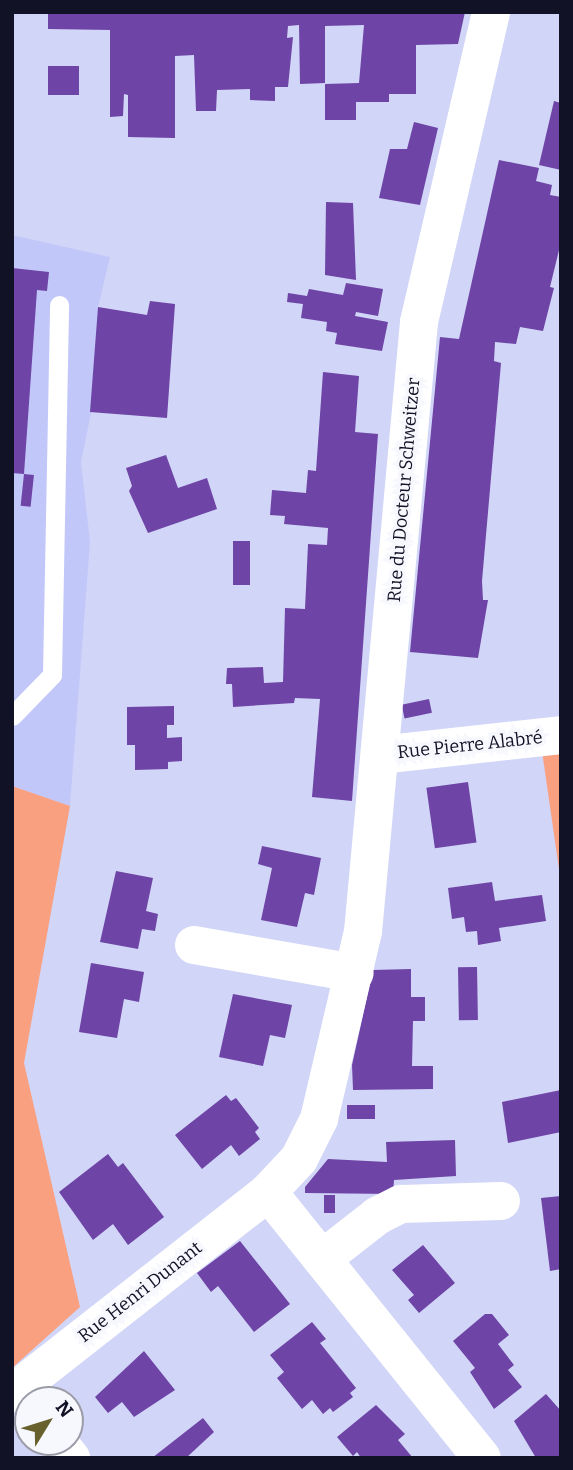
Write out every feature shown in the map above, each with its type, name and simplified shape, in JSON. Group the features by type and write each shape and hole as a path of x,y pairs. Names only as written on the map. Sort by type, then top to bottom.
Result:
{"street":[{"name":"Rue du Docteur Schweitzer","path":"268,1192 299,1159 319,1119 355,973 380,755 419,322 491,12"},
{"name":"Rue Pierre Alabré","path":"380,755 561,735"},
{"path":"194,945 355,973"},
{"path":"268,1192 482,1458"},
{"name":"Rue Henri Dunant","path":"31,1386 268,1192"},
{"path":"322,1259 377,1216 401,1204 502,1201"}],"lane":[{"path":"12,716 52,675 59,305"}],"shaded area":[{"path":"12,235 110,257 98,307 91,413 81,462 90,542 70,806 12,786"},
{"path":"561,749 561,883 542,751"},
{"path":"12,786 70,806 24,1063 80,1307 12,1368"}],"building":[{"path":"48,12 465,12 458,44 416,45 416,94 389,94 389,102 356,102 356,120 325,120 325,84 359,83 364,25 325,26 325,83 300,84 299,25 288,26 287,38 293,37 288,87 275,87 275,101 250,100 250,89 217,90 216,111 196,111 194,55 175,56 175,138 128,137 128,95 124,94 123,116 110,117 110,30 48,29"},
{"path":"48,66 79,66 79,95 48,95"},
{"path":"554,101 561,103 561,170 539,165"},
{"path":"414,122 438,128 420,205 379,198 390,149 407,149"},
{"path":"499,160 539,168 536,181 552,185 550,195 561,197 561,242 550,287 554,288 543,331 520,327 516,344 495,342 494,361 501,363 482,581 483,600 488,600 478,658 410,652 440,337 459,339"},
{"path":"326,202 353,203 356,280 325,275"},
{"path":"12,268 49,272 47,291 37,290 24,474 12,473"},
{"path":"346,283 383,289 378,316 356,312 355,316 388,322 382,351 335,344 337,333 326,331 327,322 301,318 303,304 287,302 288,293 307,296 309,289 343,295"},
{"path":"150,301 175,304 167,418 90,412 98,307 147,315"},
{"path":"323,372 359,376 355,432 378,434 352,801 312,797 320,699 295,698 294,703 233,707 232,684 226,684 227,668 263,667 264,683 283,682 285,608 305,609 308,544 327,545 328,528 284,524 285,516 270,515 272,490 306,493 308,470 316,471"},
{"path":"166,455 178,488 207,478 217,509 148,533 129,491 132,486 126,468"},
{"path":"24,474 34,475 31,507 21,506"},
{"path":"233,541 250,541 250,585 233,585"},
{"path":"429,699 432,713 405,719 402,705"},
{"path":"174,706 174,725 167,725 167,738 182,737 182,761 168,762 168,769 135,770 135,745 127,745 127,707"},
{"path":"468,782 476,842 435,848 426,788"},
{"path":"262,846 321,858 314,895 305,893 297,927 261,920 272,868 258,864"},
{"path":"116,871 153,878 146,911 158,914 155,931 142,929 138,949 100,942"},
{"path":"492,882 495,901 542,895 546,921 499,928 501,941 478,945 477,931 466,932 464,917 452,919 448,888"},
{"path":"91,963 144,972 139,1002 124,999 117,1038 79,1032"},
{"path":"458,967 477,967 478,1020 459,1020"},
{"path":"411,969 411,997 425,997 425,1021 413,1021 412,1066 433,1066 433,1089 353,1090 352,1065 373,970"},
{"path":"233,994 292,1005 285,1038 270,1035 263,1066 219,1057"},
{"path":"561,1090 561,1132 508,1143 502,1102"},
{"path":"226,1095 231,1101 236,1098 259,1128 255,1132 260,1139 239,1156 231,1145 202,1169 175,1135"},
{"path":"347,1105 375,1105 375,1119 347,1119"},
{"path":"455,1140 456,1176 394,1180 393,1194 305,1193 305,1187 328,1159 387,1162 386,1142"},
{"path":"108,1154 118,1167 123,1163 164,1217 128,1245 113,1224 93,1240 59,1192"},
{"path":"324,1195 335,1195 335,1213 324,1213"},
{"path":"561,1196 561,1269 550,1271 541,1198"},
{"path":"240,1241 290,1304 254,1332 218,1286 211,1292 197,1273"},
{"path":"423,1245 455,1283 419,1313 408,1300 414,1295 392,1270"},
{"path":"485,1314 492,1314 509,1335 498,1344 514,1365 508,1370 522,1387 494,1409 470,1372 475,1368 453,1341"},
{"path":"312,1322 326,1339 320,1343 356,1388 350,1393 353,1397 333,1412 330,1408 323,1414 312,1400 302,1409 277,1378 284,1372 270,1355"},
{"path":"144,1351 175,1390 134,1417 122,1402 108,1413 95,1397"},
{"path":"546,1394 561,1411 561,1458 536,1458 514,1421"},
{"path":"376,1405 405,1434 398,1440 413,1458 361,1458 357,1452 353,1456 337,1437"},
{"path":"203,1418 214,1432 186,1458 152,1458"}]}
